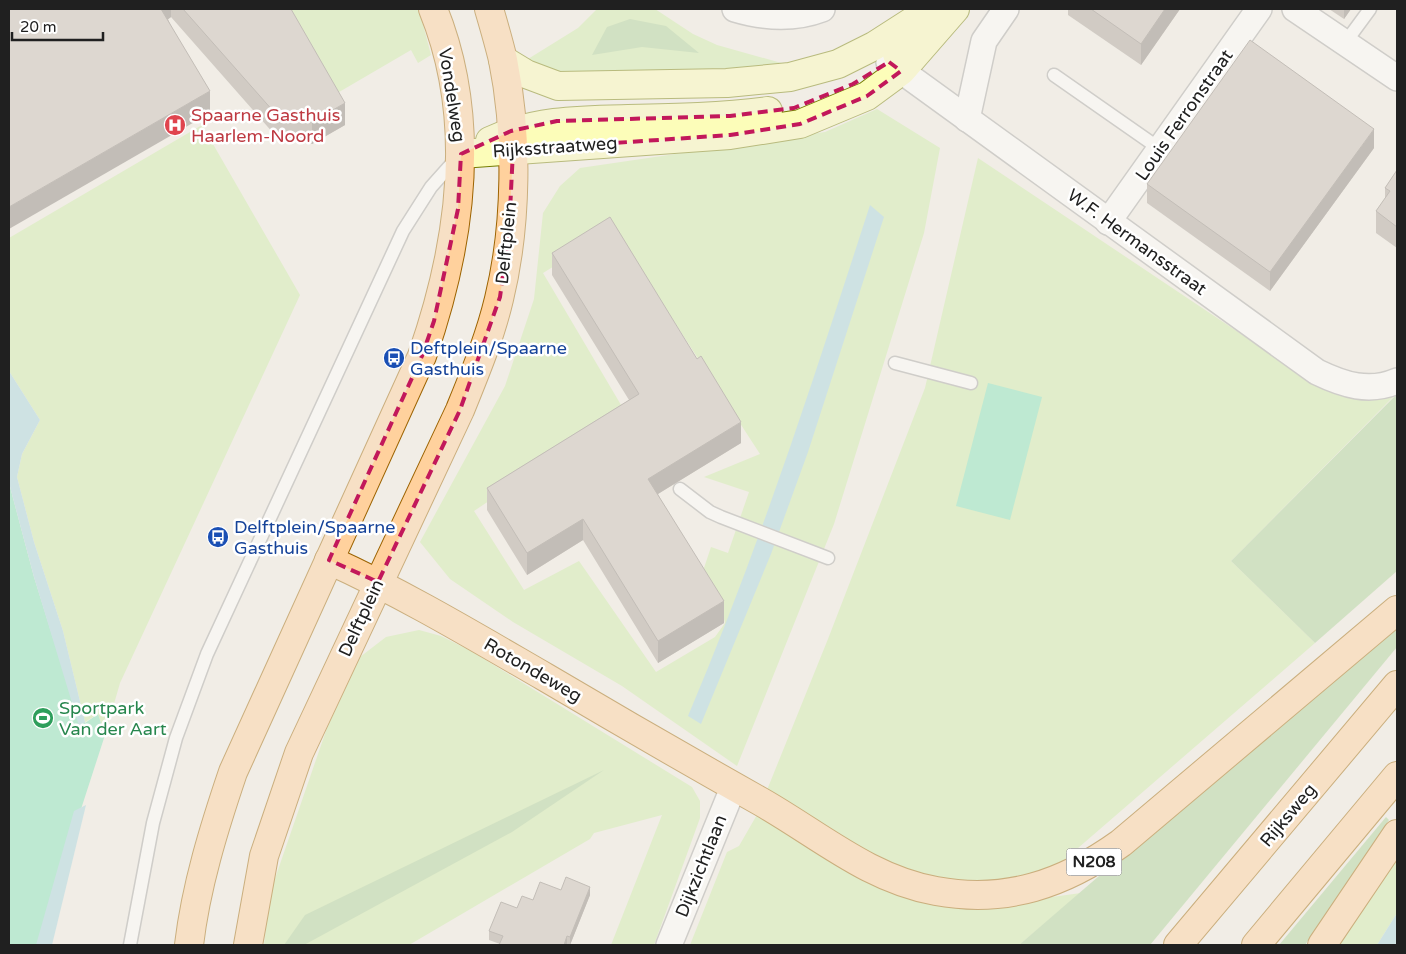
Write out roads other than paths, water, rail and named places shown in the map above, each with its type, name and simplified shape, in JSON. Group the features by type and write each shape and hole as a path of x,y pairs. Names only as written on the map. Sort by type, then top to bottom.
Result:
{"main road":[{"name":"Vondelweg","path":"433,9 445,42 455,88 461,154"},
{"path":"489,9 503,60 512,141"},
{"name":"Rijksstraatweg","path":"461,154 512,141 730,136 800,124 867,96 895,66 955,9"},
{"name":"Rijksstraatweg","path":"503,60 526,74 558,86 727,83 790,78 838,64 874,46 922,13"},
{"name":"Rijksstraatweg","path":"895,66 911,38 922,13"},
{"name":"Delftplein","path":"248,945 264,856 299,753 460,410 491,328 500,297 510,232 512,141"},
{"path":"189,945 201,879 212,833 233,772 422,356 434,321 458,209 461,154"},
{"name":"Rotondeweg","path":"329,560 378,582 426,608 733,788"},
{"name":"N208","path":"733,788 758,800 858,863 898,881 916,887 957,894 1003,893 1031,888 1064,878 1097,860 1120,843 1397,610"},
{"name":"Rijksweg","path":"1178,945 1397,686"},
{"path":"1256,945 1397,776"},
{"path":"1322,945 1397,834"}],"street":[{"path":"735,9 775,18 801,15 822,9"},
{"path":"967,119 984,41 1006,9"},
{"name":"Louis Ferronstraat","path":"1108,222 1259,9"},
{"path":"1295,9 1397,78"},
{"name":"W.F. Hermansstraat","path":"895,66 1317,372 1347,385 1366,388 1397,381"},
{"name":"Dijkzichtlaan","path":"669,945 733,788"}],"lane":[{"path":"1345,43 1370,9"},
{"path":"1054,75 1160,149"},
{"path":"130,945 153,823 168,766 176,738 208,654 403,232 431,187 461,154"},
{"path":"895,362 971,384"},
{"path":"680,489 710,512 753,531 828,558"}],"water":[{"path":"870,205 884,217 808,452 771,554 701,724 688,716 739,590 785,463"},
{"path":"9,371 40,420 22,454 17,477 34,542 63,631 85,722 79,726 34,577 9,483"},
{"path":"86,805 52,945 36,945 74,811"},
{"path":"1397,913 1397,945 1377,945"}],"place":[{"name":"Spaarne Gasthuis Haarlem-Noord","path":"175,125"},
{"name":"Deftplein/Spaarne Gasthuis","path":"394,358"},
{"name":"Delftplein/Spaarne Gasthuis","path":"218,537"},
{"name":"Sportpark Van der Aart","path":"43,718"}]}
